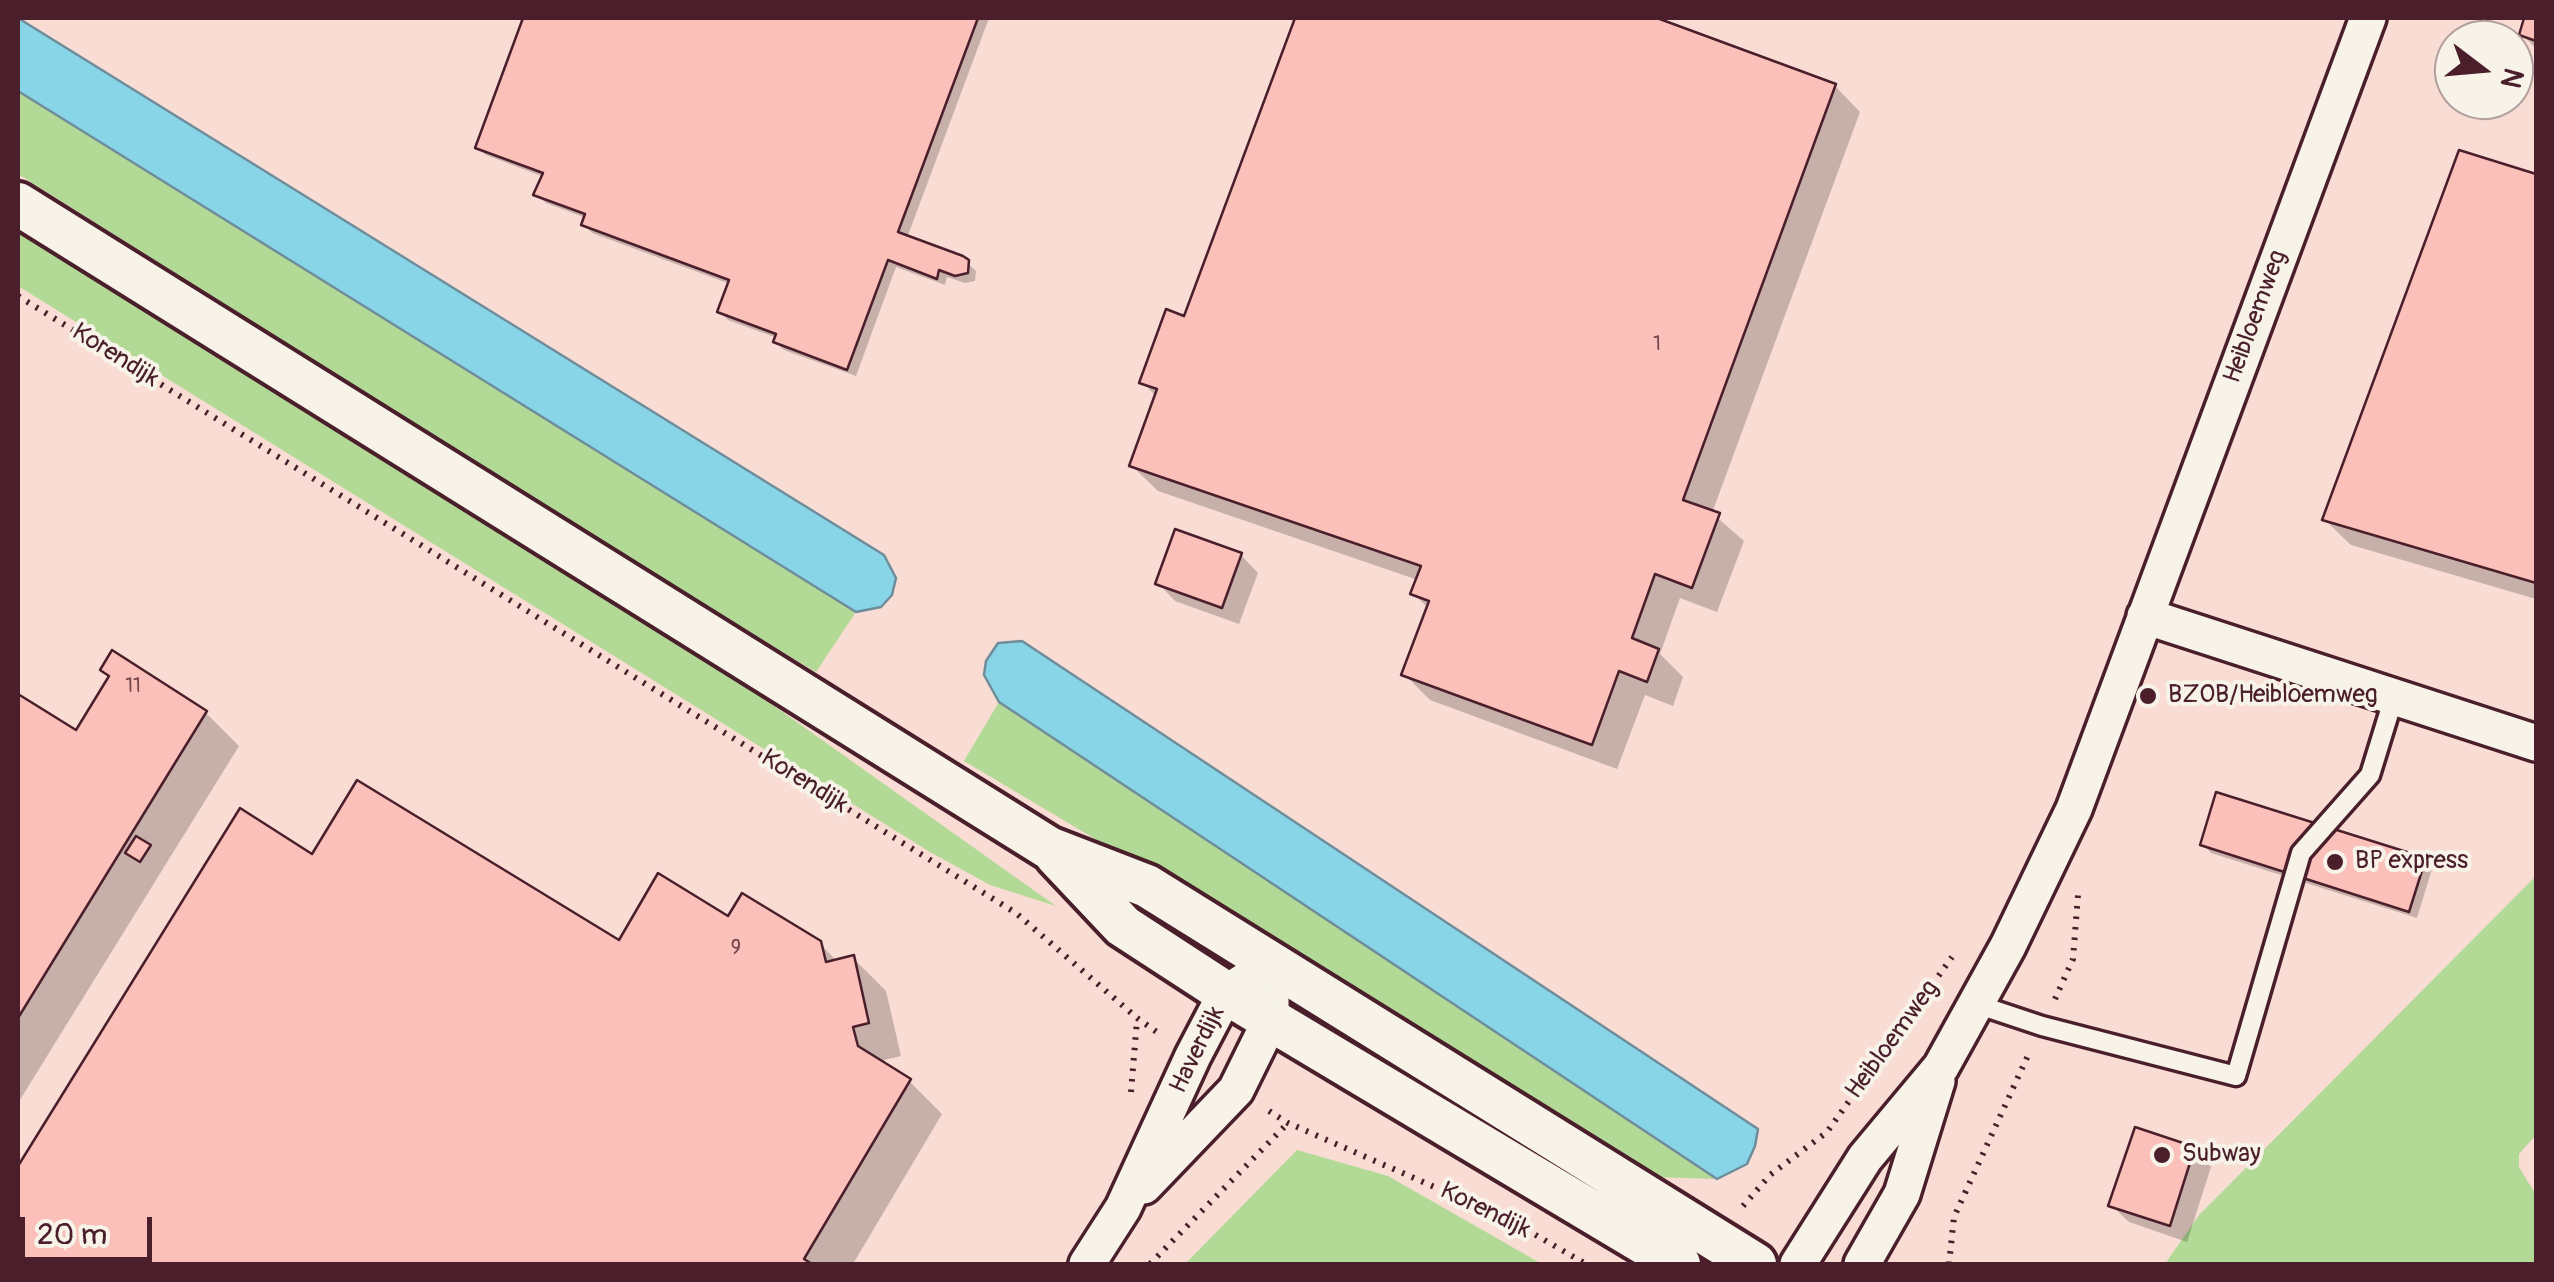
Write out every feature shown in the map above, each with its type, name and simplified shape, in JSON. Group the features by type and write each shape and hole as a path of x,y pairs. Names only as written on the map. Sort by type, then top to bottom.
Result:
{"street":[{"name":"Heibloemweg","path":"1862,1264 1902,1194 1941,1068 2074,810 2368,18"},
{"name":"Korendijk","path":"18,204 1049,848 1148,886 1738,1254"},
{"path":"2144,616 2536,742"},
{"name":"Korendijk","path":"1049,848 1123,926 1226,993 1679,1264"},
{"name":"Haverdijk","path":"1123,1208 1236,1090 1270,1019 1270,964"},
{"name":"Haverdijk","path":"1087,1264 1123,1208 1226,993 1270,964"},
{"name":"Heibloemweg","path":"1798,1264 1865,1158 1941,1068"}],"lane":[{"path":"1976,1004 2042,1026 2236,1076 2301,853 2370,776 2394,698"}],"path":[{"name":"Korendijk","path":"18,296 1016,913 1137,1018 1193,1056"},
{"name":"Heibloemweg","path":"1738,1254 1740,1210 1770,1175 1827,1132 1961,945"},
{"name":"Korendijk","path":"1236,1090 1288,1124 1508,1218 1586,1264"},
{"path":"1150,1264 1288,1124"}],"shaded area":[{"path":"18,18 2536,18 2536,1264 18,1264"}],"green space":[{"path":"18,91 856,612 816,672 666,582 18,174"},
{"path":"18,228 684,642 1056,906 990,885 930,852 18,286"},
{"path":"999,702 1717,1179 1650,1177 1376,1006 964,761"},
{"path":"2536,876 2536,1135 2519,1154 2519,1167 2536,1195 2536,1264 2165,1264 2199,1215"},
{"path":"1297,1150 1388,1176 1542,1264 1185,1264"}],"water":[{"path":"18,18 884,555 896,578 892,595 881,607 856,612 18,91"},
{"path":"1022,641 1758,1129 1747,1164 1717,1179 999,702 984,675 986,661 998,643"}],"building":[{"path":"523,18 978,18 898,232 963,256 969,260 968,273 955,276 939,270 937,279 888,260 847,370 773,342 776,334 717,312 729,280 581,225 585,214 533,195 543,173 475,148"},
{"path":"1295,18 1657,18 1836,84 1683,500 1720,513 1692,588 1655,574 1632,638 1659,649 1647,682 1619,671 1592,745 1401,675 1429,601 1410,594 1421,566 1129,466 1157,389 1139,383 1166,309 1184,316"},
{"path":"2536,18 2536,41 2534,20 2523,20"},
{"path":"2459,150 2536,174 2536,583 2322,520"},
{"path":"1175,529 1242,553 1222,608 1155,584"},
{"path":"112,650 207,711 18,1018 18,694 76,730 109,676 100,670"},
{"path":"357,780 619,940 658,873 728,916 742,893 821,941 826,962 854,955 869,1023 853,1027 858,1046 911,1079 804,1259 812,1264 18,1264 18,1166 240,808 312,854"},
{"path":"2216,792 2426,858 2409,912 2200,845"},
{"path":"136,836 151,845 140,862 125,853"},
{"path":"2135,1127 2195,1147 2170,1226 2108,1206"}],"place":[{"name":"BZOB/Heibloemweg","path":"2148,696"},
{"name":"BP express","path":"2335,862"},
{"name":"Subway","path":"2162,1155"}]}
